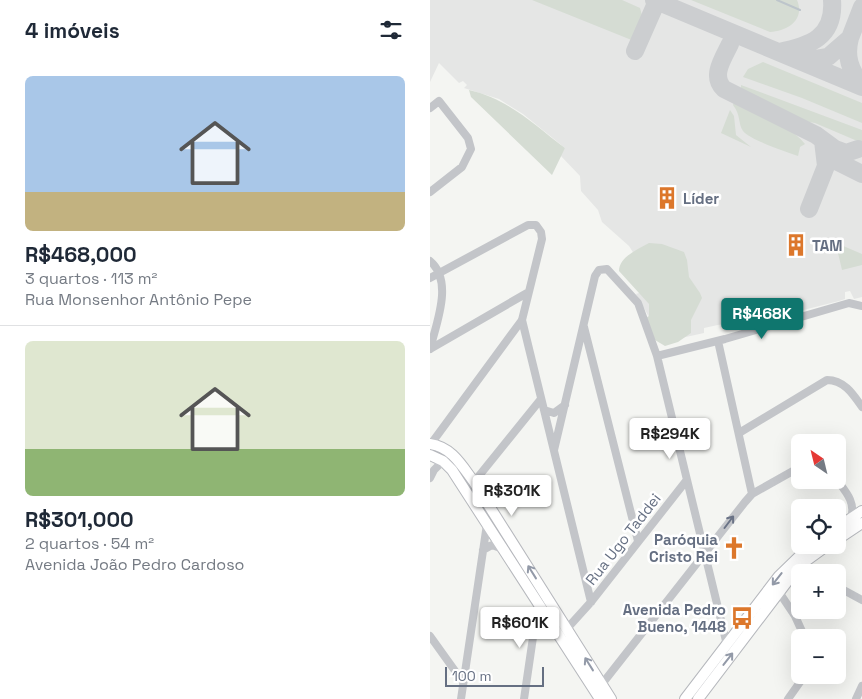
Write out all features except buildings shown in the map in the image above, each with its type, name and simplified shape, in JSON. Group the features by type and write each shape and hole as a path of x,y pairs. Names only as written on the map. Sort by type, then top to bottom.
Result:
{"main road":[{"path":"430,444 439,446 453,454 474,482 568,628 611,699"},
{"path":"430,455 443,461 487,524 600,699"},
{"path":"846,521 862,511"},
{"path":"846,534 862,523"},
{"path":"686,699 779,576 802,554"},
{"path":"802,564 816,554"},
{"path":"698,699 791,576"}],"street":[{"path":"430,108 439,101 468,138 471,149 462,167 430,192"},
{"path":"430,278 528,225 536,225 541,232 542,239 522,320 430,444"},
{"path":"430,261 440,272 442,295 430,349"},
{"path":"554,450 595,276 599,270 607,269 638,303 657,356 727,645"},
{"path":"430,349 528,293"},
{"path":"657,356 850,303 862,306"},
{"path":"522,320 591,602"},
{"path":"583,325 638,541"},
{"path":"718,340 752,494"},
{"path":"739,433 827,380 835,380 844,385 862,407"},
{"path":"474,482 541,399"},
{"path":"544,410 554,413 565,405"},
{"path":"548,425 555,426 561,423"},
{"path":"430,478 434,470 443,461"},
{"path":"602,684 752,494 791,472"},
{"name":"Rua Ugo Taddei","path":"560,636 591,602 686,481"},
{"path":"845,489 854,507 851,518"},
{"path":"461,699 487,524"},
{"path":"700,535 709,538 718,537"},
{"path":"483,550 492,545 503,549"},
{"path":"692,571 709,576"},
{"path":"846,591 862,600"},
{"path":"779,592 795,616 800,629"},
{"path":"524,699 538,603"},
{"path":"430,636 463,682"},
{"path":"788,699 799,684"},
{"path":"856,699 862,686"}],"shaded area":[{"path":"430,0 862,0 862,297 854,299 850,291 845,292 845,299 839,301 729,329 727,323 704,328 704,333 663,342 636,294 639,293 645,271 629,246 602,222 598,210 581,191 580,176 560,155 565,148 523,114 499,99 464,88 467,85 463,81 459,83 439,63 430,82"},
{"path":"532,0 622,0 640,8 643,19 634,41"},
{"path":"691,0 797,0 799,13 794,23 783,29 770,32"},
{"path":"763,62 862,103 862,123 802,98 743,77 748,69"},
{"path":"741,85 862,130 862,143 815,123 793,119 761,103 741,88"},
{"path":"469,90 509,106 565,148 552,175 471,97"},
{"path":"734,102 790,130 805,144 800,147 798,156 753,138 743,131 733,105"},
{"path":"730,110 734,116 736,135 751,147 721,133"},
{"path":"649,243 662,244 684,252 689,277 702,298 691,320 691,333 678,342 665,346 655,340 643,320 649,316 649,304 619,271 622,262 626,258"},
{"path":"841,245 862,254 862,265 842,270 838,253"}],"waterway":[{"path":"777,0 800,10"}],"taxiway":[{"path":"654,0 862,87"},
{"path":"779,52 801,47 818,38 825,31 829,23 832,13 832,0"},
{"path":"635,51 657,1"},
{"path":"850,38 862,7"},
{"path":"804,61 828,57 850,38 848,57 854,74 862,85"},
{"path":"730,44 718,72 720,84 724,89 816,135 835,149 846,153 858,149"},
{"path":"809,209 826,166 823,141 834,160 862,174"}],"place":[{"name":"Líder","path":"667,198"},
{"name":"TAM","path":"796,245"},
{"name":"Paróquia Cristo Rei","path":"734,548"},
{"name":"Avenida Pedro Bueno, 1448","path":"742,618"}]}
